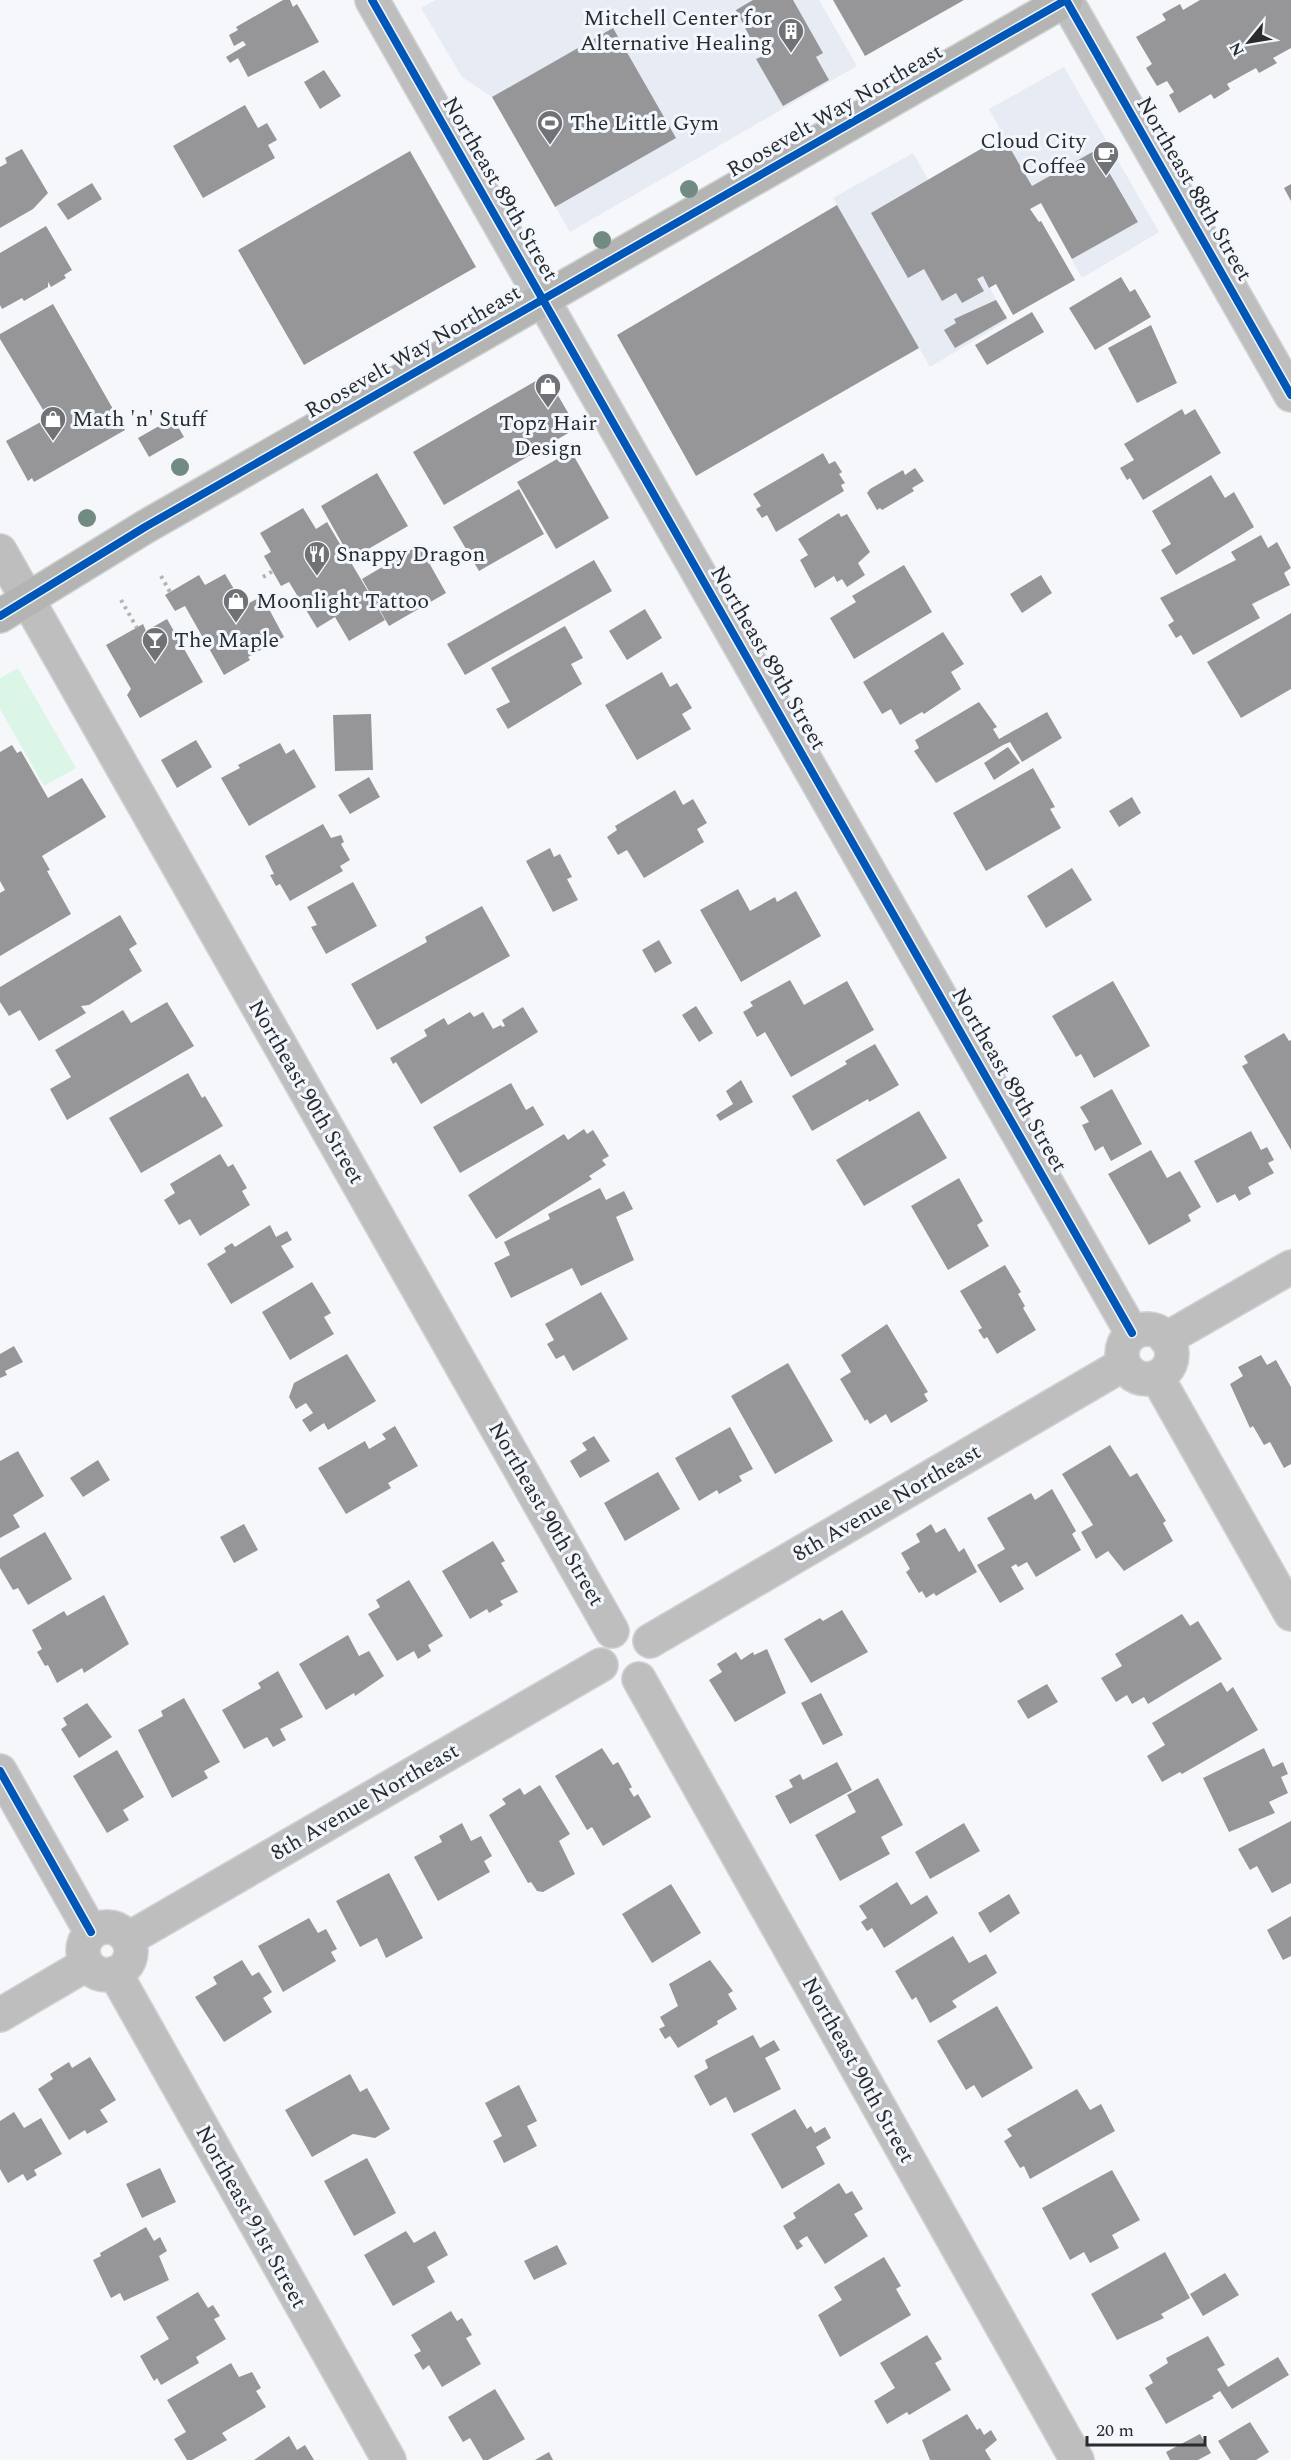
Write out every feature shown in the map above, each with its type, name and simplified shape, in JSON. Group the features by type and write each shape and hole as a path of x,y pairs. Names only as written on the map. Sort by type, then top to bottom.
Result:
{"main road":[{"name":"Roosevelt Way Northeast","path":"14,608 145,526 1066,0"}],"street":[{"name":"Northeast 89th Street","path":"372,0 1132,1333"},
{"name":"Northeast 88th Street","path":"1066,0 1291,395"},
{"name":"Northeast 90th Street","path":"0,551 14,608 612,1631"},
{"path":"1166,1339 1291,1267"},
{"path":"1152,1330 1166,1339 1172,1355 1166,1371 1150,1379 1134,1376 1124,1364 1122,1349 1132,1333 1152,1330"},
{"name":"8th Avenue Northeast","path":"650,1641 1124,1364"},
{"path":"1157,1377 1291,1614"},
{"path":"633,1629 650,1641 652,1666 639,1679 621,1682 606,1673 601,1665 600,1648 603,1640 612,1631 633,1629"},
{"name":"8th Avenue Northeast","path":"98,1956 109,1927 123,1933 128,1939 601,1665"},
{"name":"Northeast 90th Street","path":"639,1679 1077,2460"},
{"name":"Northeast 91st Street","path":"0,1771 98,1956 389,2460"},
{"path":"0,2015 98,1956"}],"path":[{"path":"263,577 273,571"},
{"path":"161,576 170,592"},
{"path":"121,600 137,628"}],"shaded area":[{"path":"436,0 819,0 857,66 570,232 492,97 462,77 421,8"},
{"path":"1064,67 1159,232 1082,278 989,109"},
{"path":"913,153 1008,320 930,367 833,198"}],"green space":[{"path":"18,668 76,768 44,786 0,709 0,678"}],"building":[{"path":"283,0 290,0 293,7 297,4 319,42 248,77 238,58 230,63 226,57 246,45 243,41 234,46 229,35 238,30 236,27"},
{"name":"Mitchell Center for Alternative Healing","path":"753,0 793,0 823,53 816,57 829,80 783,106 756,59 763,56 759,48 756,49 736,10"},
{"path":"833,0 964,0 865,56"},
{"path":"1200,0 1291,0 1291,48 1273,58 1277,63 1259,73 1256,68 1227,84 1230,89 1214,99 1211,94 1179,113 1169,95 1174,92 1167,81 1157,86 1146,68 1152,64 1136,37 1166,20 1162,14 1180,4 1183,10"},
{"path":"613,28 676,138 555,207 492,97"},
{"path":"324,70 341,96 320,109 304,82"},
{"path":"245,105 258,128 267,123 277,140 268,145 275,158 203,198 173,146"},
{"path":"1003,136 1032,186 1096,150 1138,222 1072,259 1041,203 1030,209 1039,222 1041,221 1075,280 1013,315 996,284 989,288 983,276 977,279 984,291 962,303 956,293 942,301 924,269 908,278 871,213"},
{"path":"22,149 48,193 33,209 0,228 0,167 7,163 5,158"},
{"path":"410,151 476,267 304,365 238,250"},
{"path":"92,183 102,199 68,220 57,204"},
{"path":"1291,184 1291,201 1284,188"},
{"path":"837,205 919,348 696,476 617,335"},
{"path":"46,226 72,270 64,275 66,278 51,287 48,282 48,287 24,301 22,298 2,309 0,305 0,253"},
{"path":"1121,277 1130,292 1135,289 1151,317 1095,350 1069,308"},
{"path":"996,300 1007,318 955,348 944,330 956,323 954,319"},
{"path":"53,304 125,430 34,482 32,478 28,481 6,441 48,418 0,339 0,334"},
{"path":"1032,312 1044,332 987,365 975,345"},
{"path":"1151,325 1177,383 1137,403 1108,348"},
{"path":"546,375 577,428 444,505 413,452"},
{"path":"1182,409 1185,415 1195,409 1221,453 1143,500 1130,478 1127,480 1120,468 1134,460 1124,444"},
{"path":"173,418 184,437 149,457 138,438"},
{"path":"571,451 609,518 556,549 517,482"},
{"path":"823,453 829,464 835,461 842,472 839,474 845,483 841,485 844,491 776,532 767,515 762,518 756,509 761,506 753,494"},
{"path":"915,468 924,481 912,488 914,491 882,510 880,508 877,510 867,493 870,489 903,470 905,475"},
{"path":"377,473 408,526 351,559 321,506"},
{"path":"1211,475 1225,498 1234,492 1254,527 1176,575 1161,550 1171,544 1152,511"},
{"path":"519,489 544,534 479,571 453,527"},
{"name":"Snappy Dragon","path":"303,508 316,529 327,522 385,620 349,641 335,617 317,628 289,582 281,586 264,556 271,552 260,533"},
{"path":"839,513 841,517 847,514 870,552 858,563 865,575 847,587 842,579 837,582 834,576 815,588 800,560 808,555 798,539"},
{"path":"1261,535 1268,548 1277,542 1291,568 1284,573 1290,585 1252,604 1260,618 1193,655 1181,635 1176,638 1168,625 1174,621 1160,598 1236,560 1231,552"},
{"path":"419,545 446,593 389,626 362,579"},
{"path":"594,560 612,591 465,675 447,644"},
{"path":"904,565 932,612 854,659 830,618 856,602 852,596"},
{"name":"Moonlight Tattoo","path":"225,574 244,606 262,596 284,637 248,657 250,660 224,675 185,606 175,611 165,595 199,575 205,585"},
{"path":"1041,575 1052,593 1022,613 1010,594"},
{"path":"645,609 662,638 627,660 609,631"},
{"path":"1291,613 1291,689 1241,718 1207,662"},
{"name":"The Maple","path":"167,619 203,682 140,718 127,695 131,689 106,645 143,624 146,631"},
{"path":"565,626 583,658 571,664 582,684 508,729 496,709 510,702 491,668"},
{"path":"943,632 964,664 951,672 961,689 924,714 922,712 900,725 891,709 882,714 863,682"},
{"path":"662,672 670,687 677,683 692,708 682,714 691,729 637,760 605,705"},
{"path":"979,702 997,727 993,729 999,739 1047,712 1062,738 1022,762 1010,742 936,783 914,751 919,748 915,740"},
{"path":"371,714 373,770 335,771 333,715"},
{"path":"196,740 212,767 177,788 161,760"},
{"path":"280,743 286,754 294,749 316,787 249,826 221,778 240,768 238,765"},
{"path":"12,745 17,753 21,751 48,798 82,778 106,817 42,856 50,870 47,871 71,914 0,956 0,893 5,890 0,881 0,752"},
{"path":"1008,747 1020,763 994,780 984,763"},
{"path":"1033,768 1055,807 1050,809 1061,828 986,871 953,813"},
{"path":"369,777 380,797 350,814 338,795"},
{"path":"675,790 683,805 693,799 707,823 697,829 704,842 644,878 627,850 618,855 607,837 617,830 615,826"},
{"path":"1132,797 1141,813 1119,827 1109,811"},
{"path":"323,824 331,838 341,835 344,842 341,844 350,860 340,866 343,871 290,901 280,884 276,886 270,875 274,874 265,856"},
{"path":"550,848 554,857 560,854 572,877 567,879 578,900 553,912 526,861"},
{"path":"1072,868 1092,900 1046,928 1027,896"},
{"path":"353,882 377,926 326,954 311,927 317,925 307,907"},
{"path":"738,889 750,911 775,897 777,902 796,891 821,936 741,982 700,910"},
{"path":"482,906 510,956 377,1030 351,984 427,942 425,937"},
{"path":"120,915 137,944 129,949 142,971 89,1005 81,1006 86,1013 39,1041 20,1010 9,1016 0,1002 0,987"},
{"path":"659,940 672,963 655,973 642,950"},
{"path":"790,980 804,1005 847,981 874,1030 791,1077 765,1032 757,1037 743,1012 753,1006 750,1002"},
{"path":"1113,981 1150,1046 1094,1078 1081,1054 1076,1057 1052,1016"},
{"path":"167,1002 194,1046 67,1120 50,1089 71,1077 55,1050 123,1010 131,1023"},
{"path":"696,1006 713,1033 699,1042 682,1015"},
{"path":"523,1007 538,1032 421,1104 396,1062 393,1064 390,1058 427,1036 424,1030 444,1018 448,1025 470,1012 474,1017 483,1012 493,1029 501,1025 505,1026 502,1020"},
{"path":"1284,1033 1289,1041 1291,1040 1291,1150 1242,1066 1248,1063 1244,1056"},
{"path":"875,1044 899,1085 869,1102 868,1099 812,1131 792,1096 847,1064 845,1061"},
{"path":"188,1073 202,1098 205,1096 223,1126 141,1173 109,1118"},
{"path":"741,1080 753,1102 720,1121 716,1115 733,1104 726,1091"},
{"path":"511,1083 526,1110 533,1106 544,1125 460,1173 433,1127"},
{"path":"1112,1089 1142,1144 1111,1161 1103,1146 1095,1151 1082,1125 1089,1122 1080,1107"},
{"path":"919,1111 947,1158 864,1206 836,1160"},
{"path":"584,1129 587,1134 593,1130 609,1156 602,1160 606,1165 589,1176 592,1179 496,1239 468,1195 564,1134 568,1140"},
{"path":"1251,1131 1261,1150 1267,1147 1274,1160 1268,1163 1274,1173 1248,1187 1251,1194 1239,1201 1235,1194 1217,1203 1194,1161"},
{"path":"1151,1150 1167,1178 1180,1171 1201,1207 1188,1215 1191,1221 1149,1245 1108,1174"},
{"path":"220,1154 228,1167 233,1164 247,1188 242,1191 250,1205 200,1236 190,1219 179,1225 164,1200 175,1193 170,1184"},
{"path":"959,1178 983,1221 977,1225 989,1246 948,1270 911,1206"},
{"path":"600,1188 606,1200 624,1191 633,1209 616,1217 634,1260 581,1286 572,1268 511,1298 494,1263 510,1255 504,1242 550,1219 548,1214"},
{"path":"270,1225 276,1237 287,1231 292,1240 281,1246 294,1267 231,1304 207,1264 226,1252 224,1248 232,1243 235,1247"},
{"path":"1005,1265 1021,1292 1018,1294 1025,1306 1023,1308 1036,1330 997,1354 987,1337 984,1339 978,1330 982,1328 960,1291"},
{"path":"312,1282 331,1313 324,1317 334,1334 290,1360 262,1312"},
{"path":"601,1292 628,1339 573,1371 564,1355 556,1359 547,1344 554,1340 545,1324"},
{"path":"887,1324 928,1392 924,1394 928,1401 891,1423 886,1414 870,1424 867,1419 865,1421 840,1379 851,1372 841,1355"},
{"path":"14,1346 23,1362 5,1371 7,1375 0,1378 0,1354"},
{"path":"347,1354 376,1401 328,1430 324,1423 310,1432 302,1420 313,1413 306,1403 296,1409 289,1397 294,1383"},
{"path":"1261,1355 1267,1365 1276,1360 1291,1387 1291,1464 1284,1468 1270,1442 1264,1445 1253,1426 1250,1428 1230,1384 1243,1376 1238,1367"},
{"path":"788,1363 833,1441 775,1474 731,1396"},
{"path":"395,1426 418,1466 388,1483 391,1488 346,1514 318,1468 365,1441 369,1449 386,1439 382,1434"},
{"path":"730,1427 753,1469 739,1476 742,1481 719,1494 717,1490 699,1501 675,1458"},
{"path":"594,1436 610,1461 580,1478 570,1461 587,1450 582,1443"},
{"path":"1110,1445 1130,1477 1137,1473 1166,1521 1163,1523 1173,1541 1124,1571 1108,1551 1096,1559 1081,1532 1093,1525 1062,1474"},
{"path":"18,1451 44,1496 13,1515 20,1527 0,1538 0,1461"},
{"path":"98,1460 110,1480 83,1497 70,1478"},
{"path":"658,1472 680,1509 625,1541 604,1503"},
{"path":"1052,1489 1076,1531 1072,1534 1081,1550 1036,1577 1027,1562 1018,1567 1016,1564 1011,1567 1024,1589 1000,1603 977,1565 1005,1549 987,1518 1031,1493 1035,1500"},
{"path":"244,1524 258,1550 234,1563 220,1537"},
{"path":"931,1524 936,1533 945,1528 959,1552 964,1548 977,1572 936,1596 934,1593 926,1598 922,1591 919,1593 906,1572 910,1569 901,1553 920,1542 916,1534"},
{"path":"45,1532 72,1579 28,1605 18,1588 13,1590 0,1568 0,1558"},
{"path":"493,1541 505,1561 501,1563 518,1592 500,1601 503,1605 489,1613 487,1609 470,1619 442,1571"},
{"path":"409,1580 443,1636 428,1645 431,1651 418,1659 414,1651 397,1661 368,1614 380,1607 376,1600"},
{"path":"104,1595 129,1644 84,1673 82,1668 57,1683 48,1665 45,1666 37,1652 42,1649 32,1630 64,1611 67,1616"},
{"path":"842,1610 868,1652 811,1683 784,1639 820,1618 823,1621"},
{"path":"1182,1614 1190,1626 1198,1621 1222,1659 1148,1704 1144,1697 1132,1704 1127,1695 1116,1702 1101,1678 1122,1666 1115,1654"},
{"path":"348,1635 359,1656 369,1651 384,1676 355,1696 354,1693 326,1710 299,1664"},
{"path":"767,1649 786,1693 735,1722 709,1680 722,1672 717,1664 736,1652 741,1660 753,1652 754,1655"},
{"path":"278,1671 303,1717 280,1729 286,1740 273,1747 267,1737 244,1749 222,1710 261,1688 258,1683"},
{"path":"1221,1682 1227,1692 1233,1687 1258,1730 1182,1774 1180,1772 1162,1782 1147,1756 1165,1745 1152,1723"},
{"path":"1047,1684 1058,1702 1028,1719 1017,1701"},
{"path":"821,1693 843,1735 823,1745 801,1703"},
{"path":"184,1698 220,1762 204,1771 208,1778 172,1798 138,1730 163,1716 161,1711"},
{"path":"87,1703 112,1737 79,1758 61,1729 67,1725 63,1718"},
{"path":"602,1748 613,1765 618,1762 632,1787 629,1789 634,1797 638,1794 651,1817 603,1846 592,1827 587,1830 555,1776"},
{"path":"1264,1748 1273,1767 1283,1762 1288,1774 1281,1777 1288,1793 1269,1802 1275,1813 1229,1832 1203,1778"},
{"path":"117,1750 144,1797 123,1810 129,1820 107,1833 73,1776"},
{"path":"837,1762 852,1790 790,1824 775,1796 793,1787 789,1780 800,1774 803,1780"},
{"path":"878,1778 903,1825 881,1837 890,1854 840,1881 815,1835 856,1812 847,1795"},
{"path":"540,1785 570,1834 559,1841 575,1874 543,1892 537,1891 531,1882 528,1883 489,1815 506,1804 502,1799 520,1788 524,1795"},
{"path":"1291,1821 1291,1883 1272,1893 1257,1866 1250,1870 1238,1849"},
{"path":"462,1823 471,1841 481,1836 492,1856 484,1861 490,1872 438,1901 414,1857 442,1842 439,1836"},
{"path":"964,1823 980,1851 930,1879 915,1852"},
{"path":"389,1873 423,1938 386,1958 377,1938 360,1947 336,1901"},
{"path":"897,1882 911,1905 927,1895 938,1913 884,1948 872,1928 867,1931 861,1922 867,1918 859,1906"},
{"path":"671,1884 701,1933 652,1963 622,1914"},
{"path":"1009,1894 1020,1913 990,1933 978,1913"},
{"path":"1291,1916 1291,1956 1283,1960 1267,1930"},
{"path":"309,1918 318,1933 326,1929 337,1949 331,1952 336,1961 283,1992 258,1946"},
{"path":"953,1936 969,1963 986,1954 997,1973 952,2001 957,2007 930,2023 916,1997 912,2000 895,1971"},
{"path":"242,1960 252,1976 259,1972 272,1992 263,1998 272,2012 224,2042 195,1997 217,1984 213,1977"},
{"path":"710,1960 733,1991 728,1994 737,2009 717,2021 718,2024 678,2048 670,2036 665,2039 659,2029 665,2026 660,2017 678,2006 669,1984"},
{"path":"997,2006 1033,2068 982,2098 974,2085 966,2090 937,2041"},
{"path":"753,2035 760,2048 774,2040 780,2050 765,2058 781,2089 734,2113 726,2097 710,2106 694,2076 708,2068 705,2060"},
{"path":"90,2057 116,2100 100,2110 108,2122 87,2134 85,2130 69,2140 38,2089 53,2079 50,2074 69,2062 72,2068"},
{"path":"350,2074 360,2092 367,2088 390,2129 375,2138 353,2134 312,2157 285,2110"},
{"path":"519,2085 537,2121 527,2126 537,2146 504,2163 493,2141 502,2136 485,2103"},
{"path":"1077,2089 1090,2110 1101,2104 1115,2131 1030,2179 1024,2166 1020,2168 1004,2141 1012,2136 1007,2129"},
{"path":"795,2109 807,2129 811,2126 815,2133 825,2127 831,2138 816,2147 825,2164 782,2189 751,2134"},
{"path":"14,2112 24,2128 41,2118 62,2154 34,2170 37,2175 27,2181 23,2174 8,2183 0,2169 0,2121"},
{"path":"367,2158 396,2213 354,2236 324,2181"},
{"path":"160,2168 176,2202 142,2218 126,2184"},
{"path":"1112,2170 1140,2220 1112,2235 1119,2248 1090,2263 1084,2252 1070,2260 1042,2208"},
{"path":"839,2183 846,2194 852,2191 863,2209 854,2214 868,2236 825,2264 807,2236 799,2241 803,2246 797,2250 783,2226 796,2218 793,2213"},
{"path":"146,2227 154,2241 160,2237 167,2251 159,2256 169,2280 124,2301 120,2293 111,2298 93,2260 101,2256 100,2253"},
{"path":"406,2231 414,2243 435,2231 448,2255 427,2267 435,2282 393,2306 364,2255"},
{"path":"557,2245 567,2264 534,2280 524,2261"},
{"path":"1165,2252 1190,2298 1161,2314 1164,2318 1117,2340 1091,2294"},
{"path":"884,2257 901,2286 896,2289 911,2315 840,2357 818,2315 842,2300 834,2287"},
{"path":"1225,2273 1239,2295 1203,2316 1190,2294"},
{"path":"198,2292 208,2308 213,2305 220,2316 214,2319 226,2339 196,2357 199,2363 161,2385 157,2378 154,2381 140,2356 169,2339 156,2317"},
{"path":"451,2311 457,2321 462,2318 472,2335 466,2338 481,2364 442,2387 429,2365 423,2370 414,2355 421,2351 411,2335"},
{"path":"927,2335 942,2359 935,2363 951,2390 909,2415 907,2412 887,2424 874,2401 895,2388 880,2363"},
{"path":"1208,2336 1225,2365 1217,2369 1228,2387 1278,2357 1289,2375 1232,2409 1220,2391 1212,2396 1214,2398 1166,2424 1145,2388 1153,2383 1149,2375 1168,2363 1166,2358"},
{"path":"231,2363 239,2377 252,2372 261,2388 256,2391 266,2407 222,2433 227,2440 192,2460 187,2460 174,2439 186,2432 167,2400"},
{"path":"495,2389 525,2439 488,2460 483,2460 470,2438 463,2442 448,2417"},
{"path":"967,2414 977,2430 980,2428 984,2435 991,2430 997,2440 985,2450 991,2460 930,2460 922,2440"},
{"path":"1250,2422 1269,2452 1256,2460 1230,2460 1218,2441"},
{"path":"1200,2434 1211,2453 1198,2460 1170,2460 1166,2452"},
{"path":"289,2436 297,2450 305,2445 314,2460 254,2460"},
{"path":"549,2452 553,2460 535,2460"}],"cycle path":[{"path":"372,0 1132,1333"},
{"path":"1066,0 1291,395"},
{"path":"0,616 145,527 1066,0"},
{"path":"0,1771 91,1932"}],"place":[{"name":"Mitchell Center for Alternative Healing","path":"791,54"},
{"name":"The Little Gym","path":"550,146"},
{"name":"Cloud City Coffee","path":"1106,177"},
{"name":"Topz Hair Design","path":"548,409"},
{"name":"Math 'n' Stuff","path":"53,442"},
{"name":"Snappy Dragon","path":"317,577"},
{"name":"Moonlight Tattoo","path":"236,624"},
{"name":"The Maple","path":"155,663"}]}
